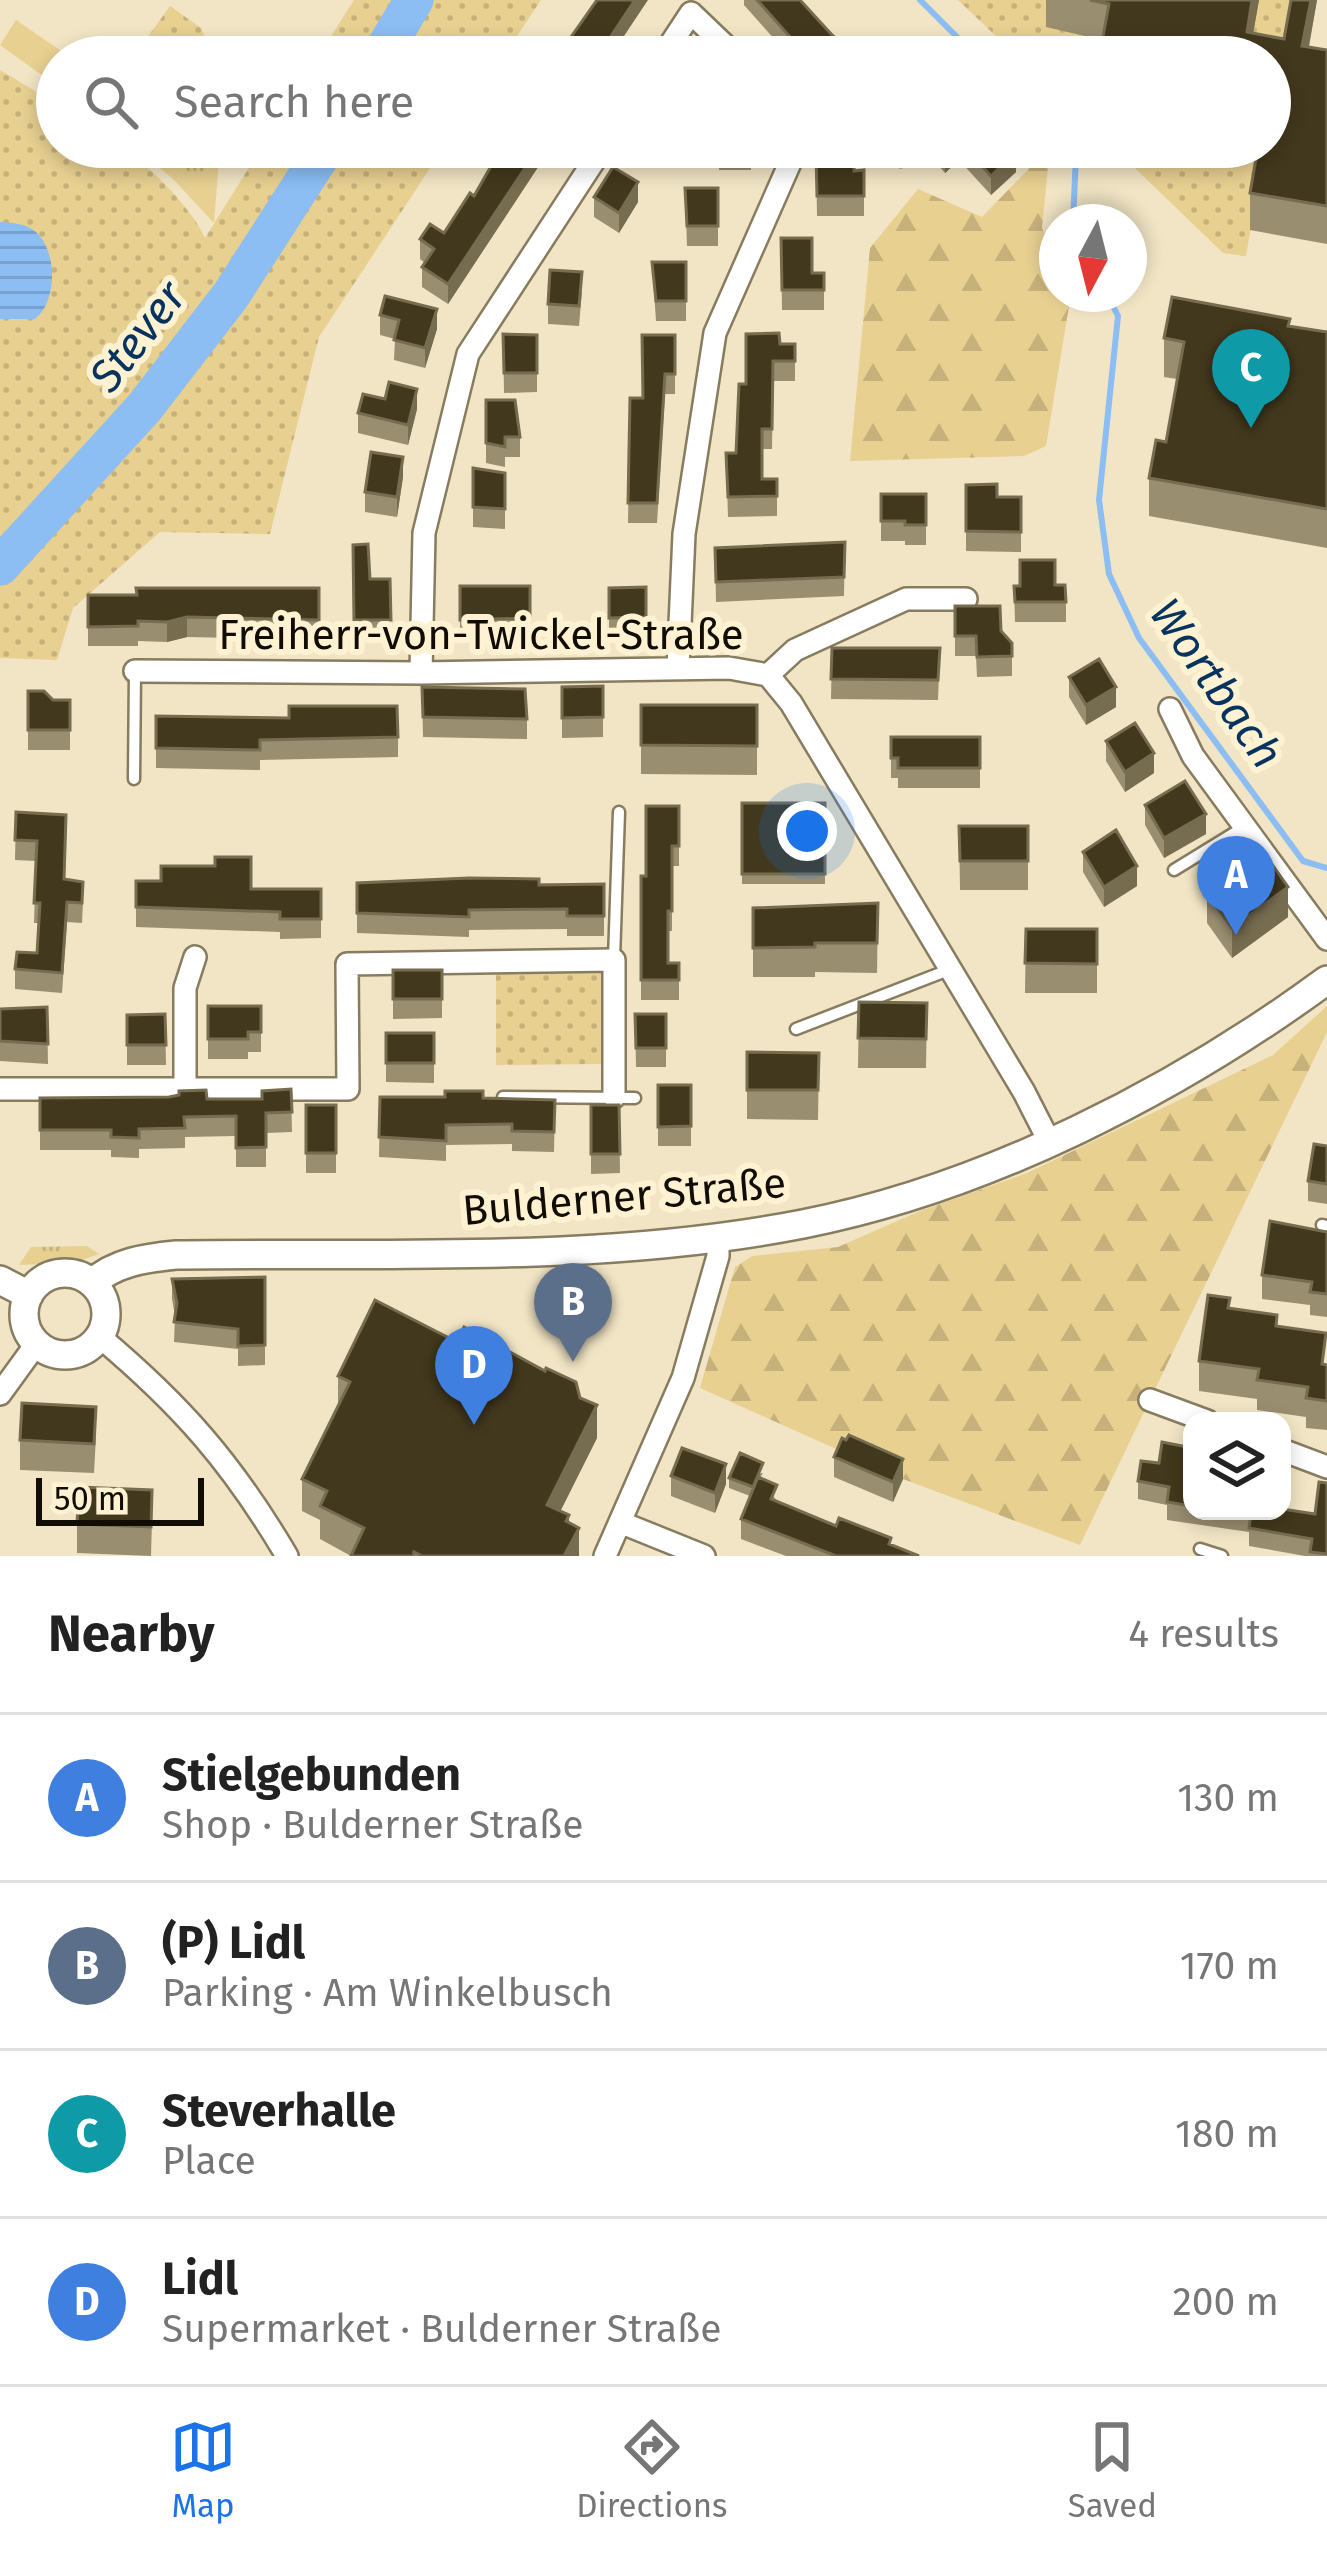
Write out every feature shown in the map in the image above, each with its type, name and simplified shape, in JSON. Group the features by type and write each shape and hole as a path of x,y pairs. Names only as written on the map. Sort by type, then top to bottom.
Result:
{"street":[{"path":"674,36 691,6 717,36"},
{"path":"421,673 424,533 468,354 589,168"},
{"path":"678,669 684,534 716,333 788,168"},
{"path":"768,675 795,650 905,599 966,599"},
{"name":"Freiherr-von-Twickel-Straße","path":"135,671 730,668 768,675 791,704 951,969 1049,1141"},
{"path":"1170,709 1193,756 1327,940"},
{"path":"184,1089 185,988 195,957"},
{"path":"0,1089 347,1089 347,964 614,960 625,1098"},
{"name":"Bulderner Straße","path":"92,1283 105,1272 142,1258 176,1255 513,1252 718,1238 802,1224 896,1200 1049,1141 1170,1082 1327,980"},
{"path":"605,1556 683,1378 718,1256 718,1238"},
{"path":"57,1274 92,1283 106,1312 100,1336 68,1355 37,1343 25,1322 29,1295 38,1284 57,1274"},
{"path":"0,1280 29,1295"},
{"path":"100,1336 202,1432 250,1493 286,1556"},
{"path":"0,1394 37,1343"},
{"path":"1150,1400 1183,1412"},
{"path":"1291,1453 1327,1467"},
{"path":"622,1523 704,1556"}],"lane":[{"path":"134,779 135,671"},
{"path":"614,960 619,812"},
{"path":"1174,870 1244,826"},
{"path":"796,1029 951,969"},
{"path":"503,1097 625,1098"},
{"path":"1200,1549 1222,1556"}],"green space":[{"path":"354,0 541,0 517,36 331,36"},
{"path":"958,0 1314,0 1286,36 996,36"},
{"path":"170,6 201,28 205,36 148,36"},
{"path":"16,20 39,36 36,71 0,45"},
{"path":"0,70 36,91 36,168 148,168 191,214 205,238 249,168 430,168 319,337 270,534 160,532 73,608 57,660 0,658"},
{"path":"159,168 218,168 214,223"},
{"path":"1029,168 1048,168 1044,204 1039,204 1039,312 1068,312 1046,446 1024,456 850,461 870,248 918,189 982,217"},
{"path":"1135,168 1261,168 1246,256 1223,253"},
{"path":"603,971 604,1064 496,1065 496,973"},
{"path":"1327,1006 1327,1032 1080,1545 903,1479 700,1388 735,1267 752,1256 838,1247 920,1211 1027,1173 1273,1055"},
{"path":"87,1246 99,1254 74,1263 19,1265 31,1247"}],"water":[{"path":"0,222 30,228 46,246 51,286 43,311 35,319 0,319"}],"building":[{"path":"597,0 635,0 611,36 572,36"},
{"path":"757,0 800,0 833,36 789,36"},
{"path":"1090,0 1252,0 1247,32 1268,36 1103,36 1109,4"},
{"path":"1291,0 1311,0 1302,46 1327,50 1327,206 1250,193 1254,168 1291,168 1291,36 1285,36"},
{"path":"490,168 525,168 448,284 422,267 434,249 420,239 430,224 444,233 470,193 474,196"},
{"path":"612,168 638,182 619,213 594,197"},
{"path":"816,168 864,170 864,196 817,196"},
{"path":"685,188 718,188 718,226 687,226"},
{"path":"781,238 812,238 812,273 824,273 824,290 782,290"},
{"path":"652,262 686,262 686,301 656,301"},
{"path":"550,270 582,272 579,306 548,304"},
{"path":"385,296 437,309 425,348 394,340 399,320 380,315"},
{"path":"1172,297 1290,319 1288,326 1327,332 1327,509 1149,478 1156,440 1166,442 1184,342 1164,338"},
{"path":"779,333 780,344 795,344 795,361 773,361 772,429 762,429 762,479 777,479 777,496 728,497 726,453 736,453 739,384 746,384 746,334"},
{"path":"503,334 537,335 537,373 504,373"},
{"path":"642,335 675,335 675,374 665,374 657,503 628,503 630,398 643,398"},
{"path":"389,382 417,389 408,425 358,413 363,394 385,399"},
{"path":"486,400 515,400 520,437 505,437 505,447 486,443"},
{"path":"371,452 403,457 397,497 365,492"},
{"path":"473,468 505,473 505,509 473,507"},
{"path":"997,484 997,497 1021,497 1021,532 966,531 966,485"},
{"path":"881,494 926,494 926,525 881,521"},
{"path":"845,542 844,577 716,582 715,548"},
{"path":"368,544 370,579 390,579 391,620 354,620 353,545"},
{"path":"1020,560 1055,560 1055,585 1065,585 1066,602 1015,602"},
{"path":"460,586 530,586 530,618 460,620"},
{"path":"646,587 646,617 609,618 609,588"},
{"path":"136,588 319,588 319,620 187,617 138,621 138,626 88,627 88,595 137,595"},
{"path":"955,606 1000,606 1001,631 1012,643 1012,656 977,657 976,636 955,636"},
{"path":"832,648 940,648 938,680 831,679"},
{"path":"1099,659 1116,687 1086,705 1069,677"},
{"path":"603,686 603,717 562,718 562,687"},
{"path":"422,687 525,689 527,719 423,717"},
{"path":"28,691 70,700 70,730 28,730"},
{"path":"641,705 757,705 757,746 641,745"},
{"path":"289,706 397,706 398,737 260,740 260,750 156,748 156,716 289,718"},
{"path":"1135,723 1154,753 1125,772 1106,741"},
{"path":"891,737 980,737 980,768 898,768 898,758 891,758"},
{"path":"1185,781 1206,814 1164,838 1145,805"},
{"path":"742,803 825,803 825,874 742,874"},
{"path":"646,806 679,806 679,846 672,846 668,963 679,963 679,980 641,980"},
{"path":"16,812 66,815 64,879 83,882 82,903 67,902 62,973 15,969 17,952 37,953 40,903 34,903 37,841 15,840"},
{"path":"959,826 1028,826 1028,861 960,861"},
{"path":"1116,830 1137,866 1104,887 1083,852"},
{"path":"1264,853 1288,887 1232,928 1207,894"},
{"path":"215,857 251,857 251,889 321,889 321,919 280,919 280,912 136,907 136,881 161,881 161,866 215,866"},
{"path":"539,879 539,885 604,884 604,916 567,916 567,909 469,910 469,917 357,913 357,883"},
{"path":"878,903 877,943 753,948 753,908"},
{"path":"1026,929 1097,929 1097,964 1025,963"},
{"path":"393,970 442,970 442,999 393,999"},
{"path":"859,1002 927,1003 926,1039 858,1038"},
{"path":"208,1006 261,1006 261,1032 248,1032 248,1039 208,1039"},
{"path":"47,1007 48,1044 0,1041 0,1009"},
{"path":"165,1014 166,1045 127,1045 127,1015"},
{"path":"635,1014 666,1014 666,1048 636,1048"},
{"path":"386,1033 434,1033 434,1063 386,1063"},
{"path":"747,1052 819,1053 818,1090 747,1090"},
{"path":"658,1085 691,1085 691,1126 658,1127"},
{"path":"291,1089 292,1112 266,1113 266,1147 236,1148 236,1116 184,1117 185,1128 139,1129 139,1138 111,1137 111,1130 40,1130 40,1098 169,1097 179,1091 206,1090 207,1099 262,1099 262,1091"},
{"path":"445,1091 483,1091 483,1098 555,1100 554,1132 512,1131 512,1124 446,1125 446,1141 379,1137 380,1097 445,1097"},
{"path":"306,1105 336,1105 336,1153 306,1153"},
{"path":"591,1105 619,1105 620,1154 591,1154"},
{"path":"1314,1144 1327,1146 1327,1184 1308,1181"},
{"path":"1270,1221 1327,1232 1327,1294 1310,1292 1312,1282 1262,1275"},
{"path":"265,1277 265,1345 238,1346 238,1329 174,1322 177,1303 172,1279"},
{"path":"1208,1295 1230,1298 1228,1308 1277,1315 1276,1326 1326,1333 1322,1364 1327,1365 1327,1401 1306,1398 1308,1387 1257,1380 1259,1369 1199,1361"},
{"path":"375,1300 457,1342 464,1327 545,1371 576,1382 580,1398 597,1405 547,1505 569,1515 566,1521 579,1528 564,1556 422,1556 414,1552 413,1556 351,1556 364,1528 320,1506 327,1491 302,1479 350,1382 338,1376"},
{"path":"22,1403 96,1407 94,1444 20,1440"},
{"path":"849,1435 903,1459 893,1482 834,1457 842,1438"},
{"path":"1162,1442 1183,1446 1183,1505 1167,1502 1169,1487 1138,1481 1141,1461 1159,1463"},
{"path":"682,1448 726,1464 715,1493 671,1476"},
{"path":"740,1453 763,1463 753,1487 729,1478"},
{"path":"758,1477 777,1485 771,1499 836,1526 839,1518 891,1538 889,1544 919,1556 836,1556 741,1519"},
{"path":"1319,1482 1327,1483 1327,1554 1310,1552 1312,1539 1249,1528 1250,1520 1291,1520 1291,1510 1315,1514"},
{"path":"79,1487 152,1490 151,1527 77,1524"}],"waterway":[{"name":"Stever","path":"393,36 414,0"},
{"name":"Wortbach","path":"920,0 956,36"},
{"name":"Stever","path":"0,566 144,408 231,295 313,168"},
{"name":"Wortbach","path":"1074,204 1075,168"},
{"name":"Wortbach","path":"1116,312 1099,500 1109,574 1139,638 1303,861 1327,868"}],"place":[{"name":"Steverhalle","path":"1251,428"},
{"name":"Stielgebunden","path":"1236,935"},
{"name":"(P) Lidl","path":"573,1362"},
{"name":"Lidl","path":"474,1425"}]}
